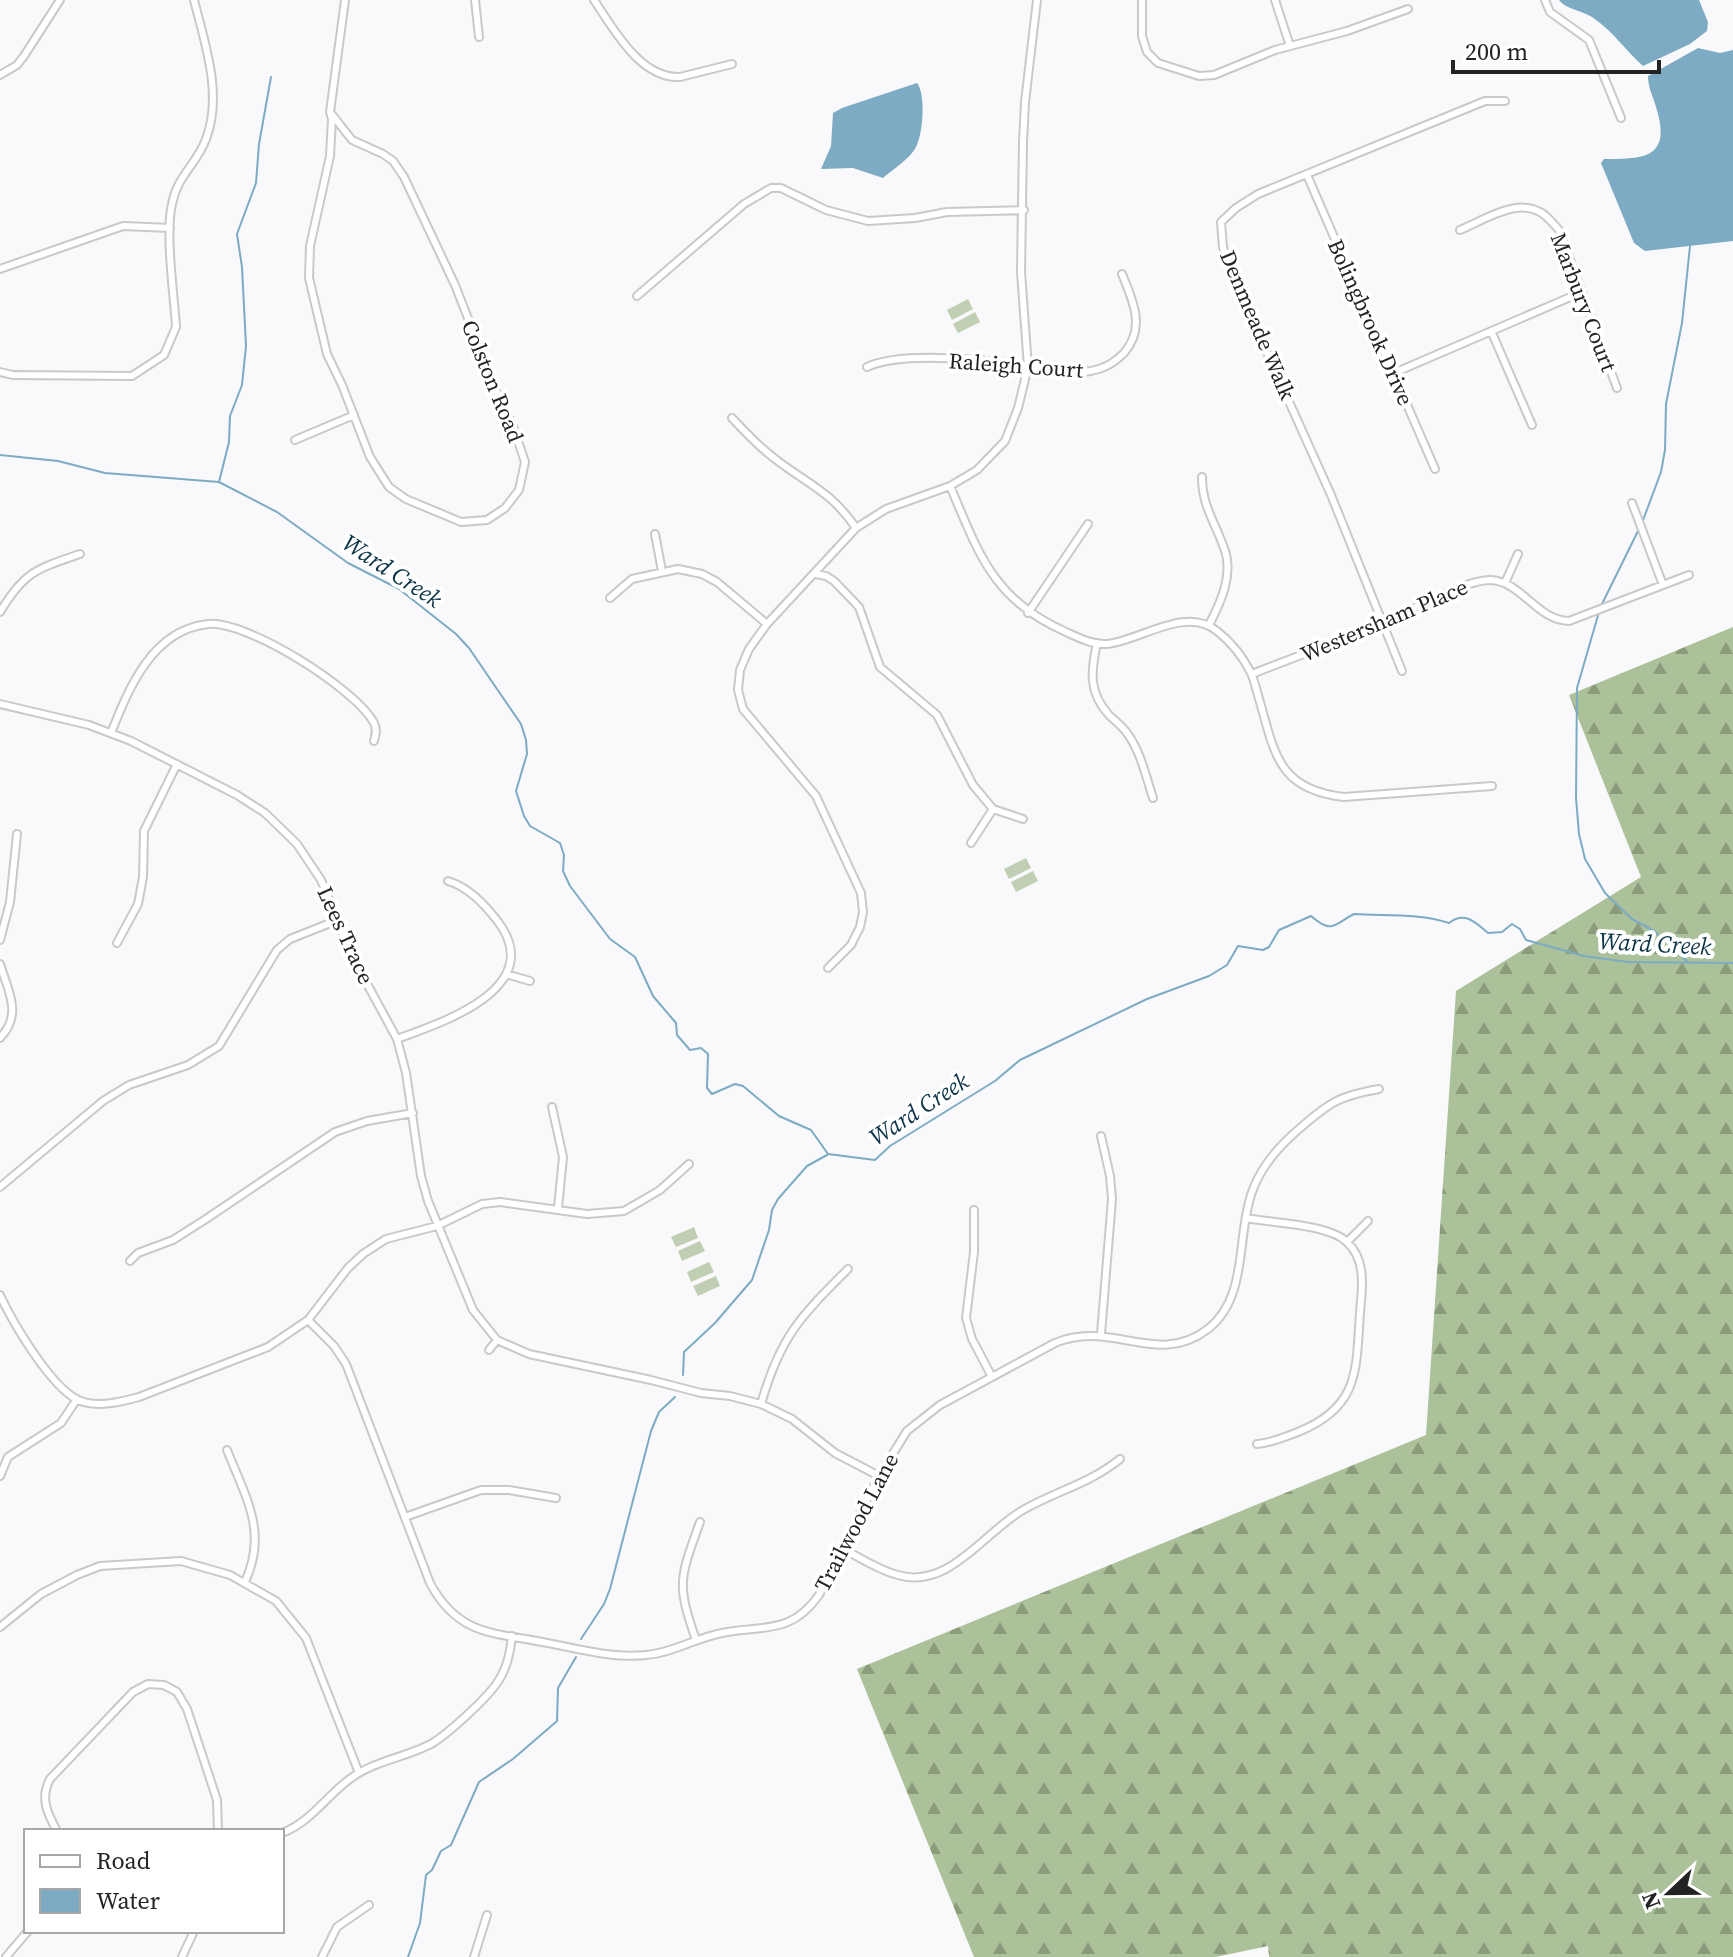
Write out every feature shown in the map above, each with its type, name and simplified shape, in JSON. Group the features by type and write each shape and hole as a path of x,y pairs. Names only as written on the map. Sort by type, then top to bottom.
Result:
{"street":[{"path":"0,75 17,65 60,0"},
{"path":"0,372 13,375 132,376 156,362 171,343 176,327 171,207 176,187 206,141 212,120 209,61 194,0"},
{"name":"Colston Road","path":"330,112 352,140 393,161 404,177 428,223 513,426 525,462 519,490 505,508 487,520 461,522 406,499 389,487 370,457 327,354 309,278 310,246 330,156 330,112 345,0"},
{"path":"475,0 479,37"},
{"path":"594,0 640,61 651,69 680,77 732,64"},
{"path":"828,968 851,945 860,927 863,912 861,893 816,796 743,709 738,690 742,660 767,624 856,528 886,509 950,486 977,470 1005,441 1018,408 1028,367 1021,272 1025,102 1037,0"},
{"path":"1142,0 1142,36 1147,52 1158,63 1199,76 1214,75 1290,46 1347,31 1408,9"},
{"path":"1275,0 1290,46"},
{"path":"1545,0 1550,12 1589,40 1621,118"},
{"name":"Denmeade Walk","path":"1402,671 1331,495 1228,266 1221,222 1258,194 1485,101 1505,101"},
{"name":"Bolingbrook Drive","path":"1307,175 1435,469"},
{"path":"637,296 744,204 771,188 781,188 826,210 868,221 947,212 1024,210"},
{"name":"Marbury Court","path":"1460,230 1520,208 1539,210 1559,230 1617,388"},
{"path":"0,269 123,226 170,228"},
{"name":"Raleigh Court","path":"867,367 882,360 915,357 1084,372 1102,370 1130,346 1137,331 1137,314 1122,274"},
{"path":"1394,373 1582,292"},
{"path":"1492,333 1532,425"},
{"path":"295,440 354,415"},
{"path":"732,418 756,444 826,492 856,528"},
{"path":"1202,477 1202,495 1226,552 1223,599 1209,625"},
{"path":"950,486 986,566 1005,591 1028,613 1063,631 1097,643 1108,644 1175,624 1209,625 1234,646 1252,674 1271,740 1284,770 1300,785 1321,794 1344,797 1492,786"},
{"path":"1632,503 1663,585"},
{"path":"1028,613 1088,524"},
{"path":"655,534 662,571"},
{"path":"0,612 14,588 27,575 80,554"},
{"path":"1518,554 1505,583 1555,620 1569,621 1689,575"},
{"path":"610,598 632,579 678,569 708,577 767,624"},
{"path":"816,574 834,581 859,607 880,667 937,715 968,776 993,809 1023,819"},
{"name":"Westersham Place","path":"1252,674 1383,623 1478,581 1505,583"},
{"path":"111,733 130,684 154,651 192,628 220,624 253,635 337,683 373,722 376,732 374,741"},
{"path":"1097,643 1091,670 1097,699 1127,733 1145,769 1153,798"},
{"name":"Lees Trace","path":"0,704 111,733 245,799 287,833 321,880 353,958 397,1039 413,1113 421,1176 437,1226 473,1310 497,1340 529,1354 692,1392 730,1396 761,1404 792,1419 835,1453 879,1476"},
{"path":"117,943 138,904 143,877 144,831 177,764"},
{"path":"971,843 993,809"},
{"path":"0,940 10,902 17,834"},
{"path":"397,1039 471,1008 494,990 506,974 510,958 503,928 469,891 448,881"},
{"path":"0,1187 103,1101 129,1085 188,1065 219,1046 277,950 290,939 338,920"},
{"path":"0,964 14,1003 8,1027 0,1038"},
{"path":"506,974 530,981"},
{"name":"Trailwood Lane","path":"308,1320 343,1358 430,1583 444,1605 473,1626 512,1636 630,1656 662,1653 721,1633 775,1628 798,1617 819,1595 901,1439 922,1417 1062,1340 1101,1334 1164,1345 1182,1343 1208,1329 1222,1315 1232,1295 1251,1195 1261,1173 1286,1140 1331,1102 1346,1095 1379,1089"},
{"path":"552,1107 563,1157 558,1208"},
{"path":"130,1261 138,1253 173,1240 335,1132 367,1121 413,1113"},
{"path":"1101,1136 1112,1199 1101,1334"},
{"path":"0,1295 38,1360 77,1399 106,1404 139,1397 259,1352 308,1320 348,1268 386,1239 437,1226 482,1204 500,1202 587,1214 624,1211 660,1190 689,1164"},
{"path":"974,1210 974,1252 966,1318 972,1339 992,1377"},
{"path":"1246,1218 1326,1231 1347,1242 1360,1263 1362,1281 1354,1381 1339,1407 1325,1419 1274,1441 1257,1444"},
{"path":"1347,1242 1368,1221"},
{"path":"761,1404 771,1369 792,1328 848,1269"},
{"path":"489,1350 497,1340"},
{"path":"0,1476 8,1457 61,1423 77,1399"},
{"path":"227,1450 256,1533 255,1556 245,1582"},
{"path":"843,1549 897,1575 920,1577 936,1573 953,1565 1021,1511 1086,1482 1120,1459"},
{"path":"405,1517 481,1490 509,1490 556,1498"},
{"path":"696,1640 683,1603 681,1583 700,1522"},
{"path":"0,1627 41,1594 100,1566 181,1561 216,1570 245,1582 276,1601 306,1638 359,1773"},
{"path":"284,1832 311,1817 341,1786 359,1773 421,1749 443,1736 496,1685 505,1668 512,1636"},
{"path":"56,1829 44,1800 50,1779 133,1692 153,1683 170,1687 184,1702 217,1800 218,1829"},
{"path":"322,1957 337,1927 369,1905"},
{"path":"474,1957 487,1915"},
{"path":"6,1957 26,1933"},
{"path":"182,1957 193,1933"}],"green space":[{"path":"968,299 973,309 952,320 947,310"},
{"path":"975,312 980,322 958,333 953,324"},
{"path":"1733,627 1733,1957 1269,1957 1268,1946 1216,1957 974,1957 857,1669 1426,1435 1456,991 1641,877 1569,695"},
{"path":"1026,858 1031,868 1009,879 1004,869"},
{"path":"1033,871 1038,881 1016,892 1011,882"},
{"path":"694,1227 698,1238 676,1247 671,1237"},
{"path":"700,1241 705,1251 682,1261 678,1251"},
{"path":"709,1262 714,1272 691,1282 687,1272"},
{"path":"716,1276 720,1286 698,1296 693,1286"}],"water":[{"path":"1559,0 1699,0 1708,22 1707,31 1690,44 1643,66 1600,23"},
{"path":"1698,48 1720,53 1733,50 1733,241 1645,251 1634,243 1601,163 1604,159 1643,156 1657,146 1660,124 1648,76"},
{"path":"917,83 922,96 922,124 916,147 906,159 883,178 853,168 821,169 831,146 833,113"}],"waterway":[{"path":"219,482 229,442 230,416 242,385 246,346 237,234 256,183 259,144 271,77"},
{"path":"1642,523 1661,472 1665,450 1666,404 1682,323 1690,246"},
{"name":"Ward Creek","path":"0,455 58,461 105,473 219,482 277,512 348,563 399,589 456,634 521,724 527,754 516,791 524,816 530,826 560,843 564,855 563,871 570,886 610,939 635,957 653,996 676,1023 677,1035 690,1050 701,1048 708,1054 707,1088 712,1094 735,1084 743,1086 779,1116 811,1130 828,1154 875,1160 890,1146 995,1081 1020,1060 1147,999 1209,976 1227,965 1238,946 1263,950 1269,947 1279,930 1311,916 1329,926 1354,914 1414,916 1449,923 1465,918 1488,933 1502,932 1512,924 1520,929 1526,940 1584,956 1628,962 1733,963"},
{"path":"1601,606 1639,529"},
{"path":"1599,612 1577,688 1576,798 1585,859 1605,893 1632,919 1654,931 1687,961"},
{"path":"683,1375 684,1352 715,1323 752,1280 778,1199 807,1166 827,1155"},
{"path":"581,1639 610,1589 651,1431 659,1412 675,1397"},
{"path":"408,1957 420,1923 426,1875 432,1870 441,1851 451,1845 479,1782 513,1759 557,1721 558,1688 576,1657"}]}
